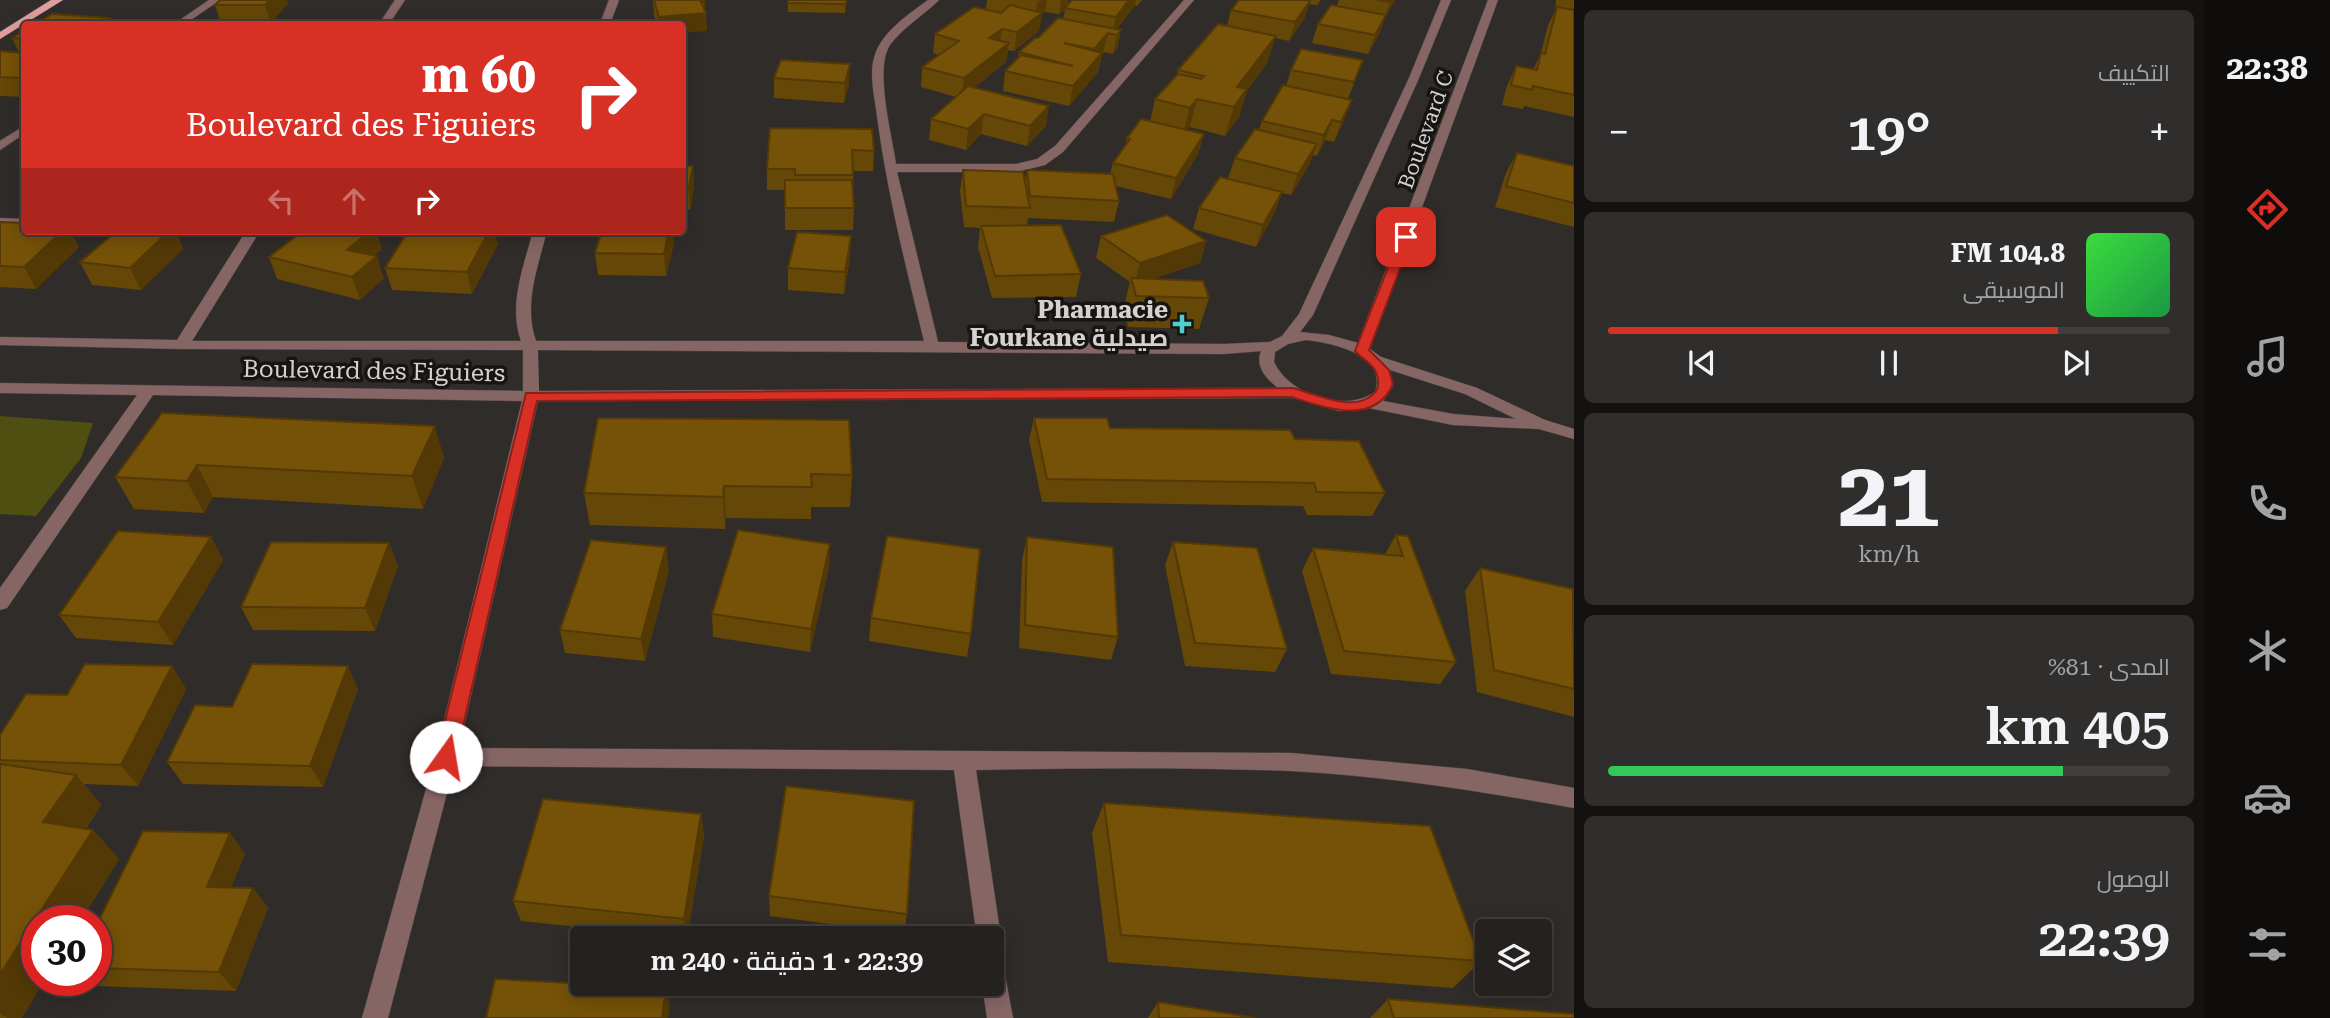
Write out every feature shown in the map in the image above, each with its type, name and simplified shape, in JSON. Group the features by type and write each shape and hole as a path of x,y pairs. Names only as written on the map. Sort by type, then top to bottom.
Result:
{"main road":[{"path":"24,21 58,0"},
{"path":"0,36 21,23"}],"street":[{"path":"184,21 215,0"},
{"path":"386,21 400,0"},
{"path":"607,21 614,0"},
{"path":"932,346 890,168 880,95 879,58 893,33 934,0"},
{"path":"890,168 1016,168 1041,162 1059,149 1189,0"},
{"name":"Boulevard C","path":"1289,337 1306,315 1446,0"},
{"name":"Boulevard C","path":"1368,356 1493,0"},
{"path":"0,146 21,131"},
{"path":"0,222 21,223"},
{"path":"182,345 251,235"},
{"path":"375,1018 446,757 531,396 530,345 523,308 539,235"},
{"path":"1539,424 1506,426 1478,423 1369,403 1353,406 1332,405 1293,393 1278,382 1268,369 1266,356 1272,346 1289,337 1326,338 1368,356 1483,396 1539,424 1574,434"},
{"name":"Boulevard des Figuiers","path":"0,341 182,345 1224,349 1272,346"},
{"path":"1368,356 1384,373 1386,384 1381,395 1369,403"},
{"name":"Boulevard des Figuiers","path":"0,388 531,396 1293,393"},
{"path":"0,603 148,391"},
{"path":"446,757 964,761 1092,758 1291,762 1467,779 1574,798"},
{"path":"964,761 987,926"},
{"path":"997,996 1000,1018"}],"shaded area":[{"path":"0,416 93,423 81,458 36,516 0,514"}],"building":[{"path":"220,0 269,0 265,5 215,5"},
{"path":"654,0 704,0 705,2 701,2 706,13 659,17"},
{"path":"788,0 846,0 846,4 788,3"},
{"path":"1072,0 1129,0 1116,17 1065,8"},
{"path":"1239,0 1310,1 1295,22 1231,10"},
{"path":"1010,5 1042,13 1017,32 1002,29 989,38 1009,43 964,78 922,67 959,41 935,34 974,7 1001,13"},
{"path":"1331,5 1386,15 1375,35 1318,24"},
{"path":"1557,7 1574,10 1574,95 1533,86 1532,90 1511,85 1516,66 1537,70 1541,53 1545,54"},
{"path":"52,14 110,18 104,21 39,21"},
{"path":"1058,18 1121,30 1117,35 1108,33 1094,49 1064,43 1102,53 1073,86 1005,71 1021,55 1073,66 1019,52"},
{"path":"1218,24 1276,36 1237,87 1247,89 1234,107 1197,99 1190,108 1155,99 1178,74 1201,79 1204,76 1178,70"},
{"path":"1301,49 1363,60 1354,82 1291,70"},
{"path":"0,51 21,53 21,77 0,77"},
{"path":"781,60 850,64 845,83 774,78"},
{"path":"1283,85 1352,100 1341,122 1332,120 1324,135 1262,121"},
{"path":"968,86 1049,106 1030,126 984,114 968,129 931,119"},
{"path":"1141,119 1204,134 1176,178 1113,163"},
{"path":"770,128 872,129 874,151 852,150 853,175 795,175 795,169 767,169"},
{"path":"1255,129 1317,144 1298,174 1235,158"},
{"path":"1517,153 1574,166 1574,203 1506,186"},
{"path":"686,166 693,166 689,188 686,188"},
{"path":"963,170 1023,172 1030,208 966,206"},
{"path":"1027,170 1113,174 1119,201 1030,196"},
{"path":"1220,177 1282,192 1263,225 1199,208"},
{"path":"785,180 852,180 854,208 785,208"},
{"path":"1167,215 1206,241 1140,263 1101,236"},
{"path":"0,222 21,223 21,235 58,235 24,267 0,266"},
{"path":"1061,225 1081,274 995,276 981,226"},
{"path":"797,232 851,236 845,272 788,268"},
{"path":"112,235 165,235 130,268 80,262"},
{"path":"298,235 365,235 347,250 377,256 352,277 269,257"},
{"path":"406,235 487,235 467,272 385,268"},
{"path":"601,235 668,235 664,254 595,253"},
{"path":"1131,278 1203,281 1209,298 1136,296"},
{"path":"162,413 435,426 412,476 197,465 187,481 115,477"},
{"path":"598,418 849,420 852,475 811,474 812,487 724,486 723,497 584,493"},
{"path":"1034,418 1107,418 1110,428 1290,430 1295,439 1359,441 1385,493 1317,492 1314,483 1047,479"},
{"path":"738,530 830,544 811,629 712,614"},
{"path":"118,531 211,537 158,622 59,615"},
{"path":"1396,535 1408,536 1456,662 1344,651 1313,548 1403,556"},
{"path":"887,536 980,549 971,634 871,618"},
{"path":"1027,537 1113,547 1118,637 1025,625"},
{"path":"591,540 666,547 641,639 560,630"},
{"path":"271,542 389,543 365,608 241,607"},
{"path":"1173,542 1257,548 1287,649 1195,643"},
{"path":"1480,568 1573,589 1574,689 1494,670"},
{"path":"85,664 172,666 121,765 0,760 0,735 26,694 67,695"},
{"path":"252,664 348,666 310,766 167,762 195,705 232,707"},
{"path":"0,764 76,775 43,822 93,830 45,905 21,905 21,941 0,974"},
{"path":"786,786 914,801 907,914 769,896"},
{"path":"543,799 701,814 684,919 513,901"},
{"path":"1104,803 1430,826 1475,945 1475,961 1121,935"},
{"path":"143,831 230,833 207,887 253,888 219,972 112,969 112,905 106,905"},
{"path":"495,979 570,983 570,996 665,996 662,1018 486,1018"},
{"path":"1388,999 1574,1014 1574,1018 1394,1018"},
{"path":"1158,1002 1256,1018 1159,1018"}],"place":[{"name":"Pharmacie Fourkane صيدلية","path":"1182,324"}],"route":[{"path":"446,757 531,396 1293,393 1332,405 1353,406 1369,403 1381,395 1386,384 1384,373 1374,360 1362,351 1406,237"}]}
